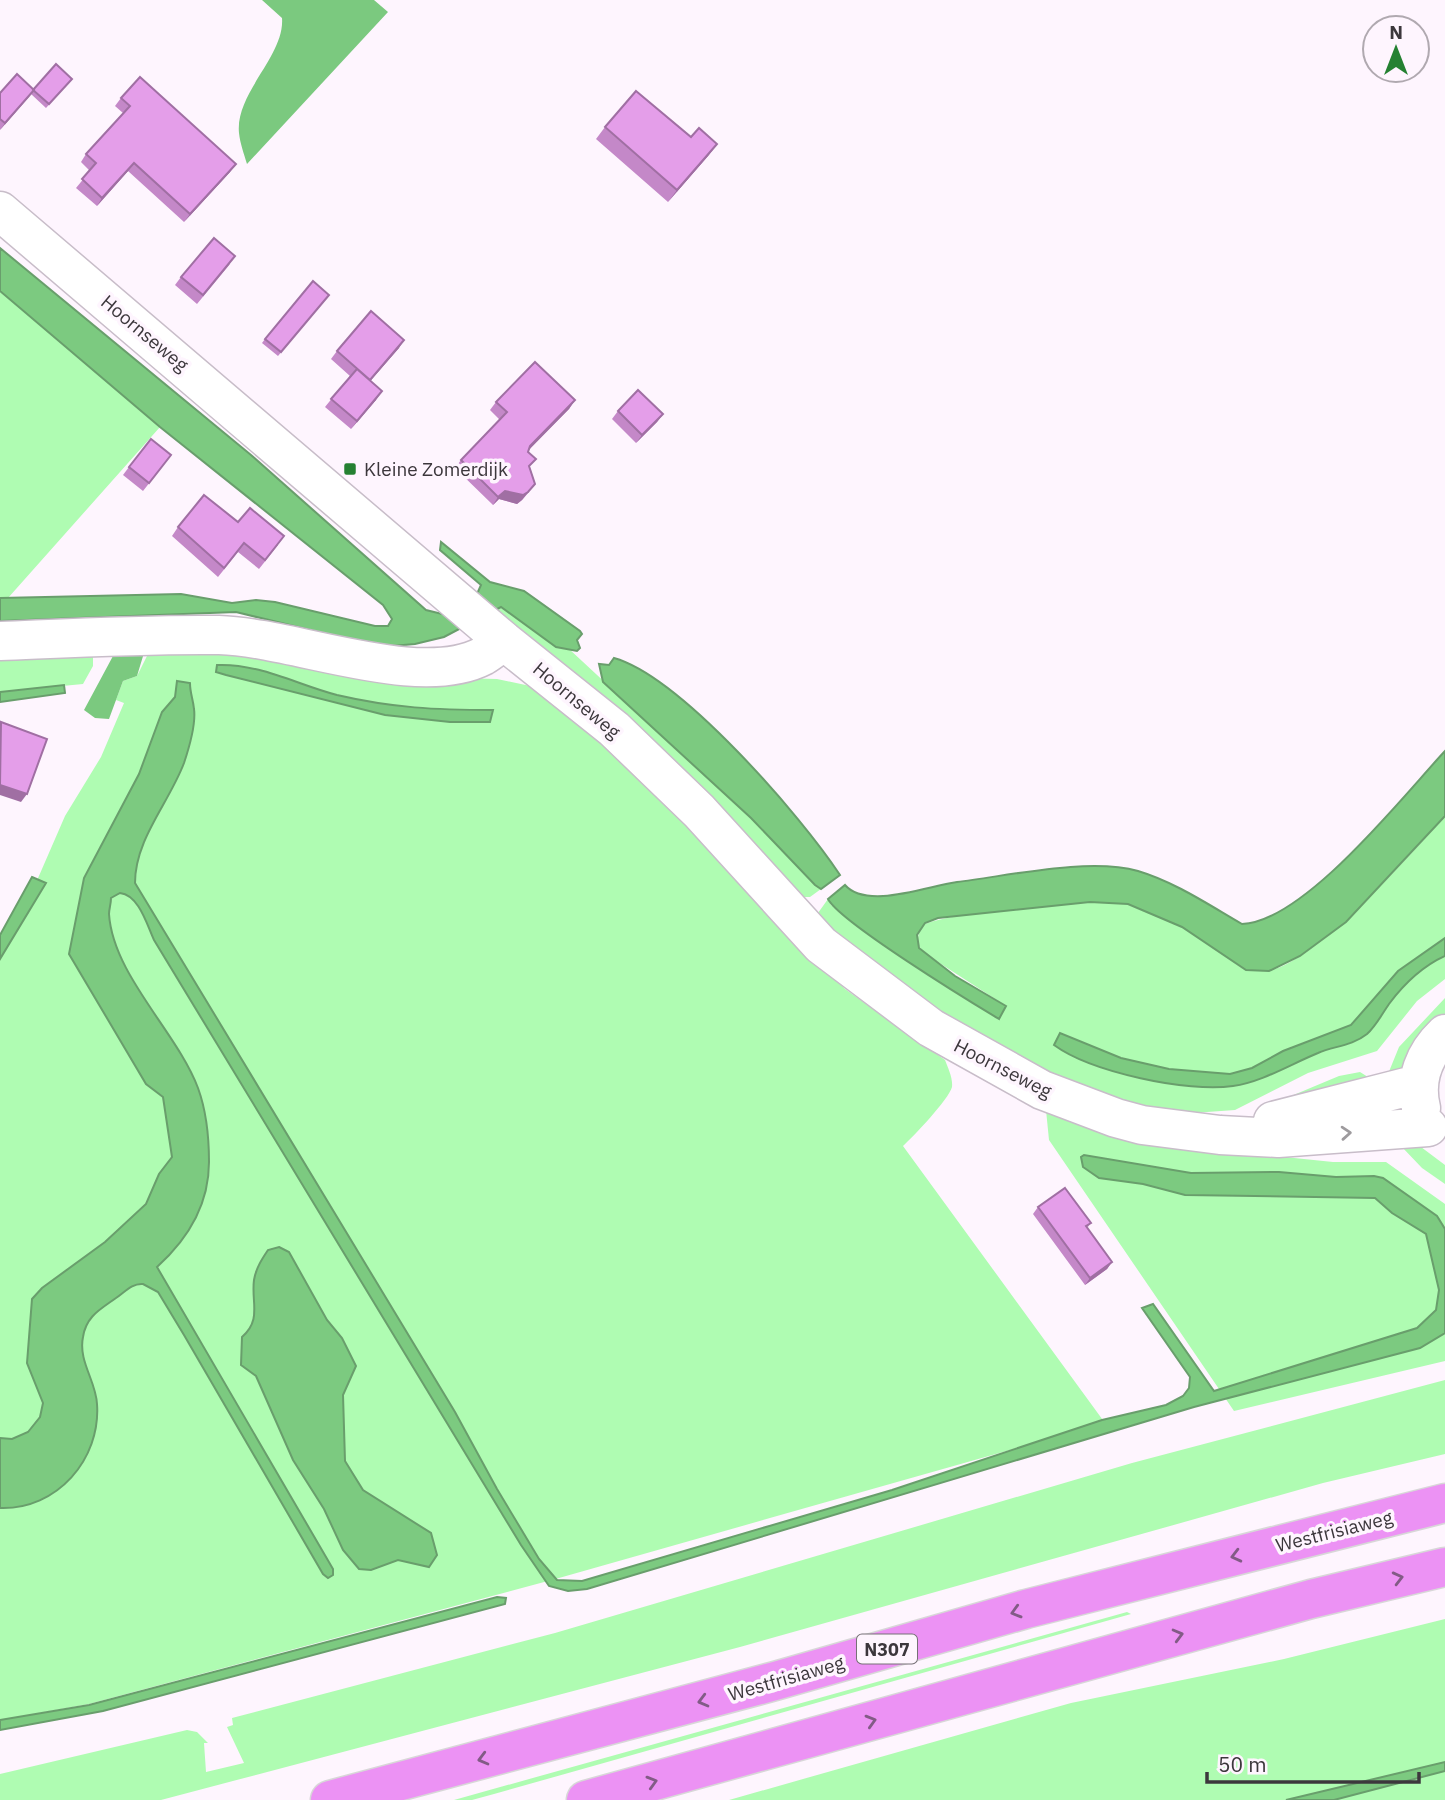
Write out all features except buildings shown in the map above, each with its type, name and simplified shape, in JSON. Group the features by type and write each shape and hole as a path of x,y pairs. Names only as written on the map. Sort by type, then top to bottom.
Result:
{"highway":[{"name":"Westfrisiaweg","path":"330,1800 775,1681 1026,1609 1445,1503"},
{"path":"586,1800 1311,1599 1445,1567"}],"street":[{"name":"Hoornseweg","path":"0,211 482,621 614,729 699,811 821,945 902,1010 969,1051 1042,1090 1116,1118 1180,1131 1278,1138 1437,1137"},
{"path":"0,641 220,635 284,642 386,664 418,667 467,662 483,656 482,621"},
{"path":"1437,1137 1420,1106 1418,1083 1430,1051 1445,1034"},
{"name":"Hoornseweg","path":"1180,1131 1252,1126 1418,1083"}],"shaded area":[{"path":"262,0 374,0 388,12 247,164 239,133 240,118 244,104 269,61 281,32 282,18"},
{"path":"0,248 251,455 426,610 446,615 477,594 481,585 440,550 441,542 490,582 524,591 580,631 582,634 577,640 580,648 577,651 556,647 501,607 444,637 415,644 380,647 236,612 0,621 0,598 181,594 232,603 256,600 275,602 375,626 388,626 392,619 383,605 160,427 0,291"},
{"path":"0,291 160,427 0,607"},
{"path":"501,607 561,649 568,648 751,818 821,889 810,897 801,897 491,611"},
{"path":"125,643 147,643 137,676 123,681 109,719 95,718 84,710 113,656"},
{"path":"210,645 415,677 497,679 535,687 658,792 845,989 945,1060 952,1087 930,1118 903,1146 1105,1423 559,1578 89,1704 0,1720 0,957 22,915 65,816 101,757 124,703 116,700 123,681 137,676 152,646"},
{"path":"0,647 93,655 93,666 83,684 0,692"},
{"path":"614,658 641,670 705,719 769,785 840,875 821,889 815,885 751,818 603,682 599,664 609,665"},
{"path":"217,665 248,667 337,695 377,703 433,709 493,710 490,722 450,722 385,715 226,675 216,672"},
{"path":"177,681 190,683 194,715 192,736 178,778 141,851 135,883 455,1412 539,1559 557,1580 582,1581 892,1490 1102,1420 1166,1405 1183,1396 1189,1388 1190,1377 1142,1308 1153,1304 1214,1391 1417,1328 1436,1310 1439,1290 1426,1234 1392,1213 1375,1198 1185,1195 1143,1184 1099,1178 1083,1167 1081,1157 1084,1155 1191,1173 1279,1172 1383,1178 1437,1216 1445,1229 1445,1333 1420,1348 1194,1407 587,1589 568,1591 549,1586 521,1545 154,940 137,905 127,895 120,893 111,898 109,914 113,937 133,981 188,1067 201,1097 208,1134 208,1177 201,1206 187,1233 157,1267 333,1569 333,1575 328,1578 323,1574 158,1292 143,1284 132,1286 100,1310 87,1324 83,1354 97,1404 92,1444 83,1462 57,1490 40,1500 21,1506 0,1508 0,1438 12,1439 28,1432 40,1417 43,1403 27,1363 32,1299 42,1288 105,1242 146,1204 159,1174 172,1157 163,1097 146,1084 69,954 84,878 139,774 162,712 175,697"},
{"path":"64,685 65,693 0,702 0,692"},
{"path":"1445,751 1445,816 1346,922 1300,956 1269,971 1246,970 1182,927 1128,904 1090,902 938,918 925,923 917,935 919,948 955,976 1006,1006 999,1019 879,942 828,899 845,885 868,896 882,896 1048,869 1118,867 1165,881 1242,924 1267,918 1294,902 1322,880 1379,825"},
{"path":"1445,816 1445,979 1417,1001 1377,1051 1308,1073 1235,1110 1193,1113 1137,1105 1055,1075 949,1021 841,940 818,913 828,899 831,905 1006,1006 924,953 917,943 920,927 956,916 1022,908 1089,903 1130,904 1178,925 1242,968 1254,971 1271,970 1290,962 1337,927 1388,878"},
{"path":"32,877 46,883 0,959 0,935"},
{"path":"1445,938 1445,956 1422,970 1408,983 1367,1034 1244,1084 1191,1086 1140,1078 1091,1064 1054,1045 1060,1033 1121,1058 1169,1069 1230,1074 1252,1068 1283,1051 1351,1025 1398,971"},
{"path":"1445,998 1445,1023 1402,1070 1388,1074 1399,1047"},
{"path":"1360,1072 1368,1077 1284,1099 1339,1076"},
{"path":"1046,1110 1264,1155 1333,1162 1386,1162 1445,1204 1445,1361 1234,1411 1049,1140"},
{"path":"1417,1144 1445,1165 1445,1184 1422,1168 1401,1146"},
{"path":"279,1247 289,1252 327,1320 342,1338 356,1366 343,1395 345,1461 363,1490 431,1533 437,1555 429,1567 398,1560 371,1570 359,1569 343,1550 324,1509 293,1460 256,1376 241,1365 242,1337 254,1317 253,1288 256,1272 268,1250"},
{"path":"1445,1380 1445,1454 1323,1483 740,1647 161,1800 0,1800 0,1774 187,1730 197,1732 208,1743 204,1743 206,1772 244,1763 227,1727 233,1725 232,1718 555,1633 1132,1463"},
{"path":"497,1597 506,1598 505,1604 103,1711 0,1730 0,1720 89,1705"},
{"path":"1127,1612 1131,1614 494,1794 472,1800 454,1800"},
{"path":"1445,1619 1445,1762 1286,1800 729,1800 1071,1703 1284,1659"},
{"path":"1445,1762 1445,1771 1334,1800 1286,1800"},
{"path":"1445,1771 1445,1800 1334,1800"}],"place":[{"name":"Kleine Zomerdijk","path":"350,469"}]}
